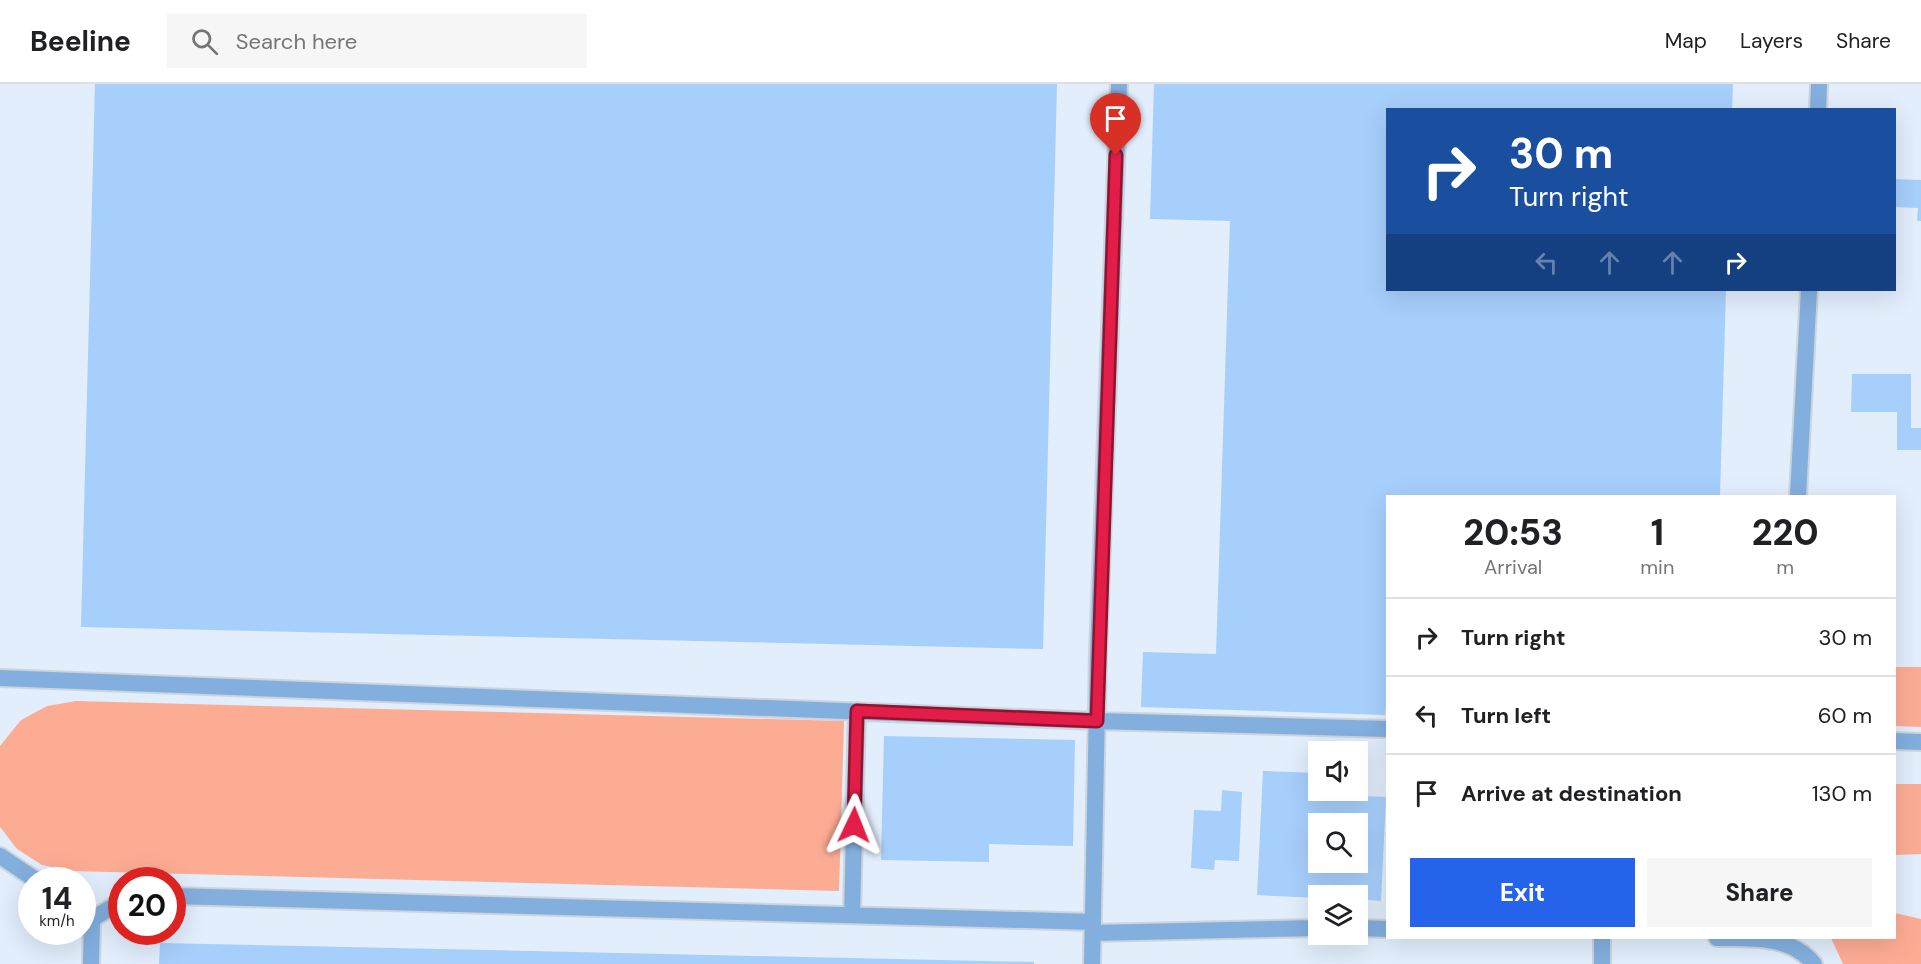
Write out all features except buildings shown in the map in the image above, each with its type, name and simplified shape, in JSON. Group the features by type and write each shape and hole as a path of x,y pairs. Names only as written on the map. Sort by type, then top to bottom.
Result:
{"lane":[{"path":"1092,964 1097,721 1119,84"},
{"path":"1818,108 1819,84"},
{"path":"1798,495 1809,291"},
{"path":"0,678 1097,721 1386,729"},
{"path":"852,915 857,711"},
{"path":"1896,741 1921,742"},
{"path":"0,856 18,868"},
{"path":"186,896 852,915 1093,928 1308,928"},
{"path":"1368,928 1386,929"},
{"path":"1602,939 1602,964"},
{"path":"1772,939 1806,955 1814,964"},
{"path":"90,945 92,964"}],"shaded area":[{"path":"0,84 1921,84 1921,964 0,964"},
{"path":"1896,667 1921,667 1921,727 1896,726"},
{"path":"76,701 844,721 839,891 186,874 186,867 108,867 108,872 96,872 96,867 42,865 17,849 0,827 0,746 21,720 47,706"},
{"path":"1896,784 1921,784 1921,854 1896,855"},
{"path":"1896,913 1921,919 1921,964 1843,964 1831,939 1896,939"}],"route":[{"path":"854,825 857,711 1097,721 1116,155"}]}
